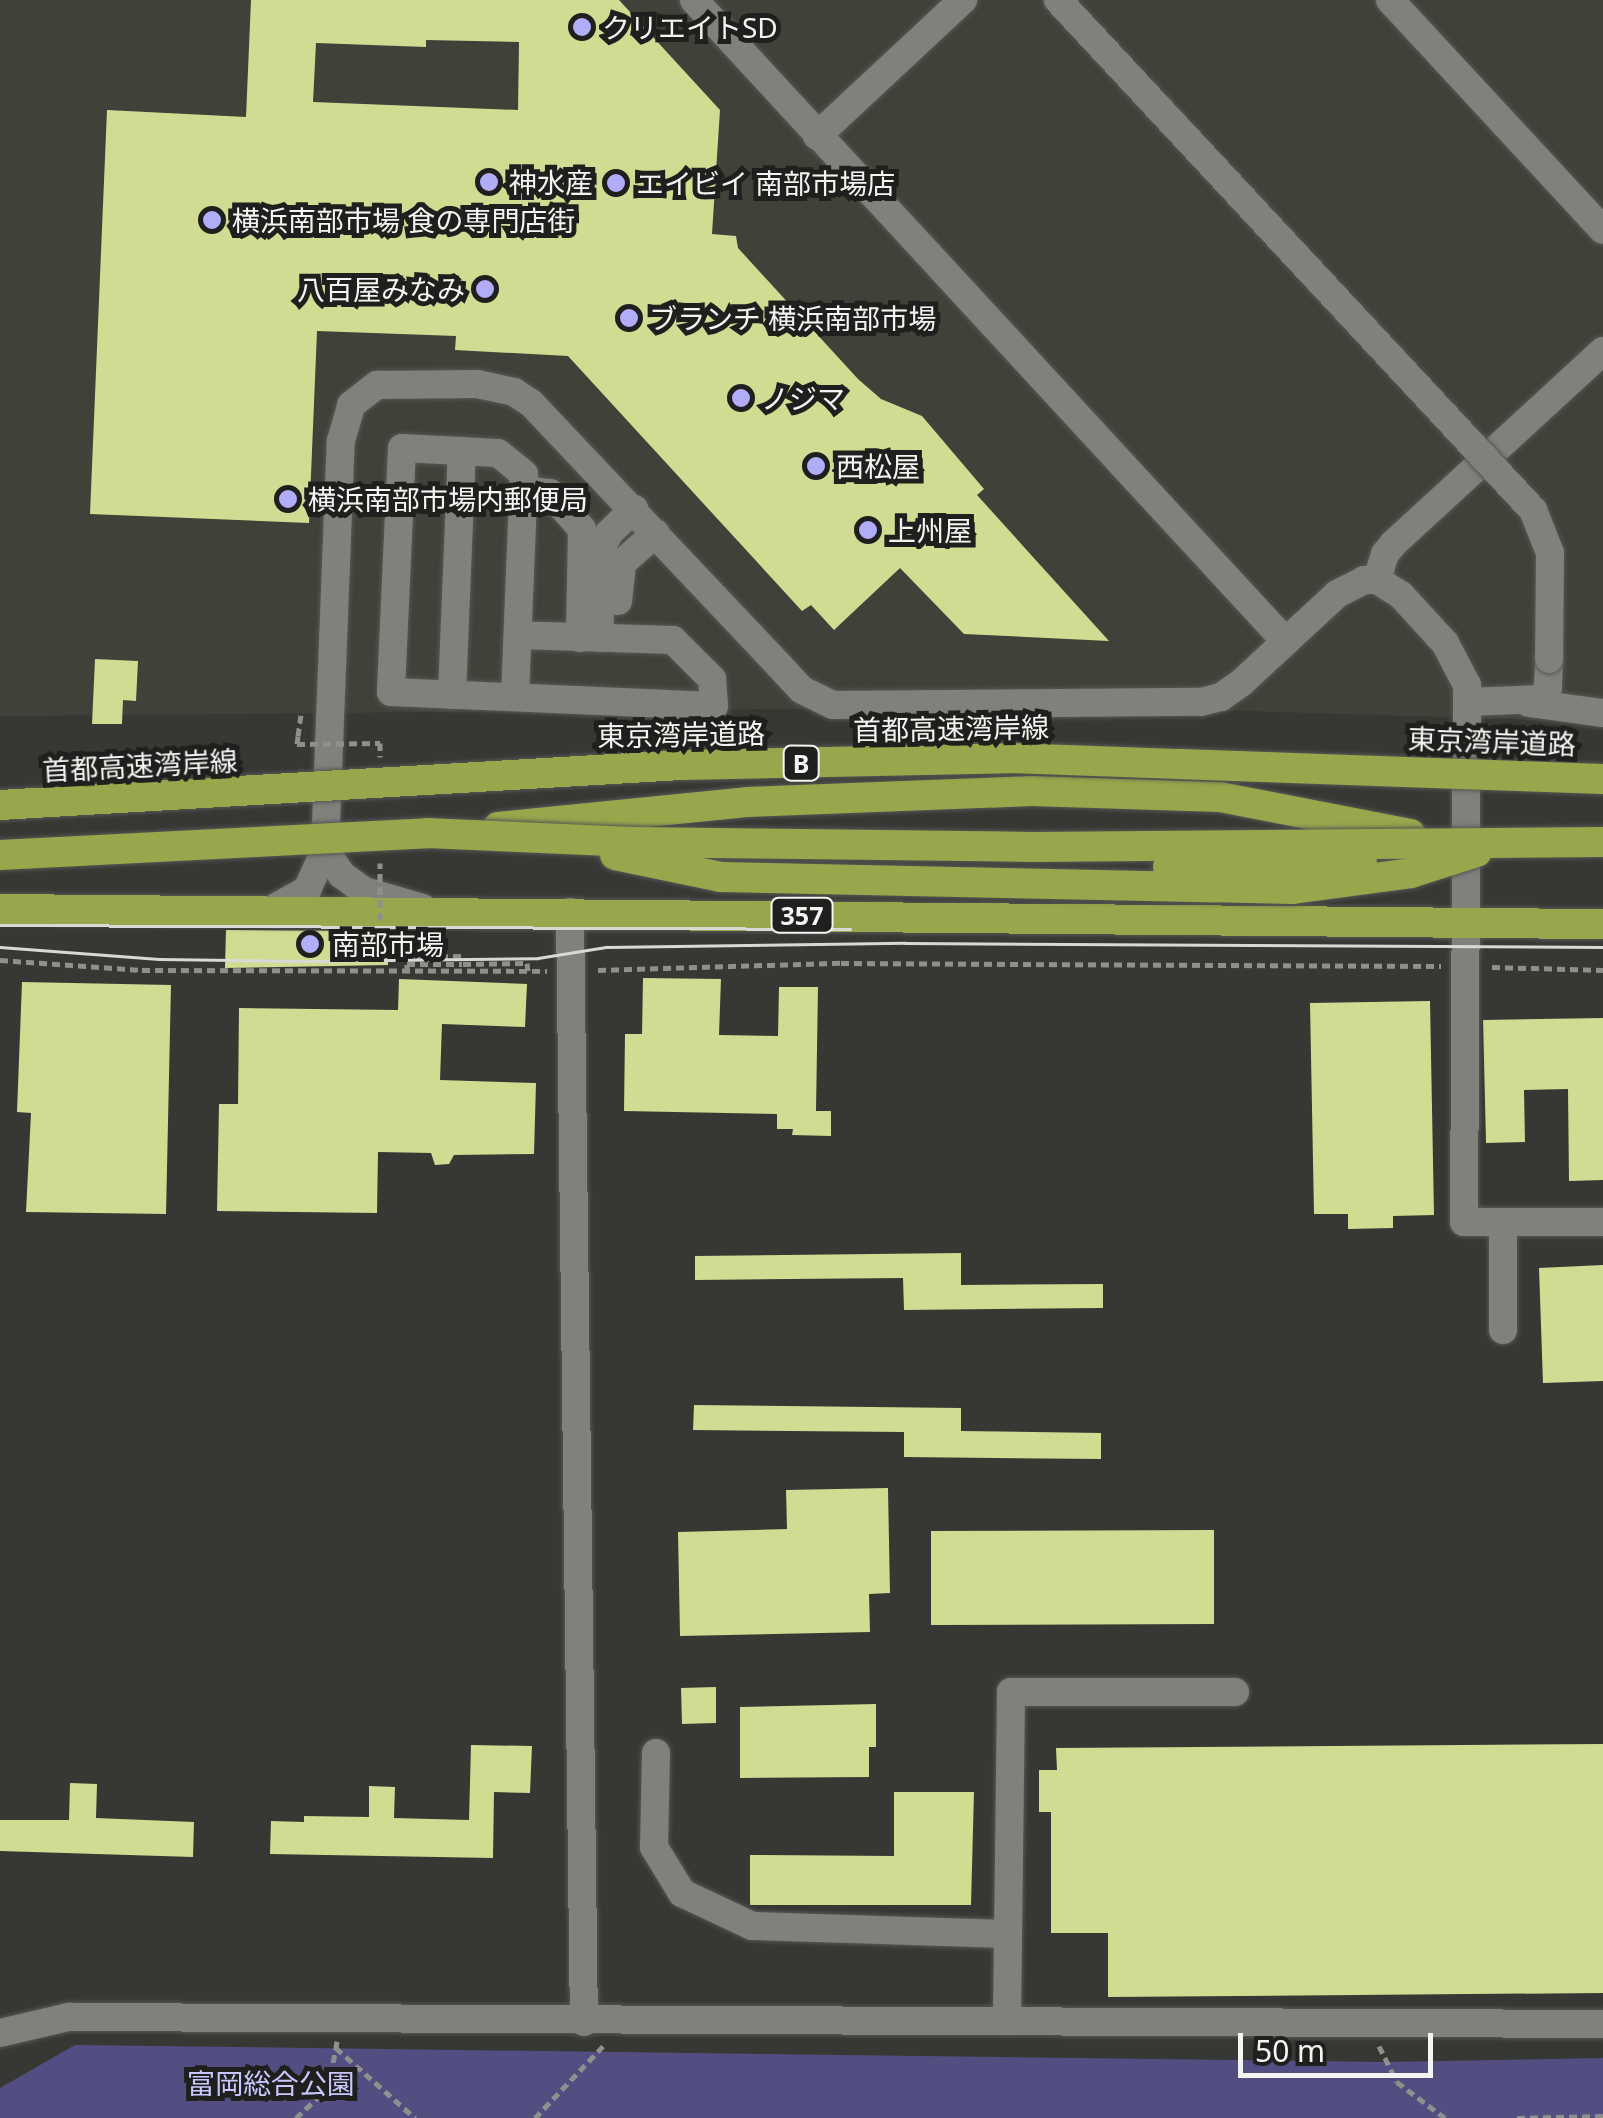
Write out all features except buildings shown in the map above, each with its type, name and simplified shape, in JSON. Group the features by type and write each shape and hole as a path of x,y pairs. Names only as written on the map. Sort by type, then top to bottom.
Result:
{"highway":[{"name":"首都高速湾岸線","path":"0,802 682,766 1010,758 1603,779"},
{"name":"東京湾岸道路","path":"0,802 595,768 1007,760 1603,779"},
{"path":"521,832 747,802 1032,791 1220,797 1410,834"},
{"path":"644,842 755,830 1232,826 1603,842"},
{"path":"521,832 721,878 1034,886 1293,889 1411,873 1480,851"},
{"path":"0,855 427,833 521,832 644,842 826,867 1292,866 1548,842"},
{"path":"644,842 1033,847 1603,842"},
{"name":"357","path":"0,910 1603,924"}],"street":[{"path":"694,0 1286,642"},
{"path":"817,136 964,0"},
{"path":"1058,0 1532,510 1550,553 1549,659 1547,694 1529,703"},
{"path":"1390,0 1603,230"},
{"path":"1378,580 1385,554 1393,544 1603,351"},
{"path":"267,912 307,890 325,850 340,441 351,405 363,394 392,382 477,384 514,392 544,414 802,690 832,705 1190,704 1221,697 1350,586 1378,580 1400,595 1457,658 1468,702 1464,1222 1603,1222"},
{"path":"516,698 522,470 503,455 402,448 391,692 516,698 714,706 712,679 678,642 518,635"},
{"path":"452,695 462,451"},
{"path":"524,490 550,493 582,528 599,637"},
{"path":"599,637 604,540 634,510"},
{"path":"599,637 620,568 656,533"},
{"path":"1468,702 1529,703 1603,713"},
{"path":"325,850 342,875 364,891 438,912"},
{"path":"570,912 584,2022"},
{"path":"1502,1222 1503,1330"},
{"path":"1007,2021 1011,1692 1235,1692"},
{"path":"656,1753 654,1847 682,1893 752,1926 1008,1934"},
{"path":"0,2034 68,2017 1603,2024"}],"path":[{"path":"388,957 463,956 463,964"},
{"path":"0,960 142,970 408,972 842,963 1603,970"},
{"path":"408,972 407,964 528,963 528,971"},
{"path":"296,2118 328,2088 341,2018"},
{"path":"535,2118 626,2022"},
{"path":"1371,2024 1397,2082 1445,2118"},
{"path":"336,2048 415,2118"},
{"path":"1517,2118 1603,2116"}],"shaded area":[{"path":"0,0 1603,0 1603,722 1088,706 0,716"}],"green space":[{"name":"富岡総合公園","path":"75,2045 1384,2062 1603,2058 1603,2118 0,2118 0,2088"}],"tram line":[{"path":"0,925 850,929"},
{"path":"0,947 159,959 308,961 538,958 607,947 905,943 1603,947"}],"place":[{"name":"クリエイトSD","path":"582,27"},
{"name":"神水産","path":"489,182"},
{"name":"エイビイ 南部市場店","path":"616,183"},
{"name":"横浜南部市場 食の専門店街","path":"212,220"},
{"name":"八百屋みなみ","path":"485,289"},
{"name":"ブランチ 横浜南部市場","path":"629,318"},
{"name":"ノジマ","path":"741,398"},
{"name":"西松屋","path":"816,466"},
{"name":"横浜南部市場内郵便局","path":"288,499"},
{"name":"上州屋","path":"868,530"},
{"name":"南部市場","path":"310,944"}]}
